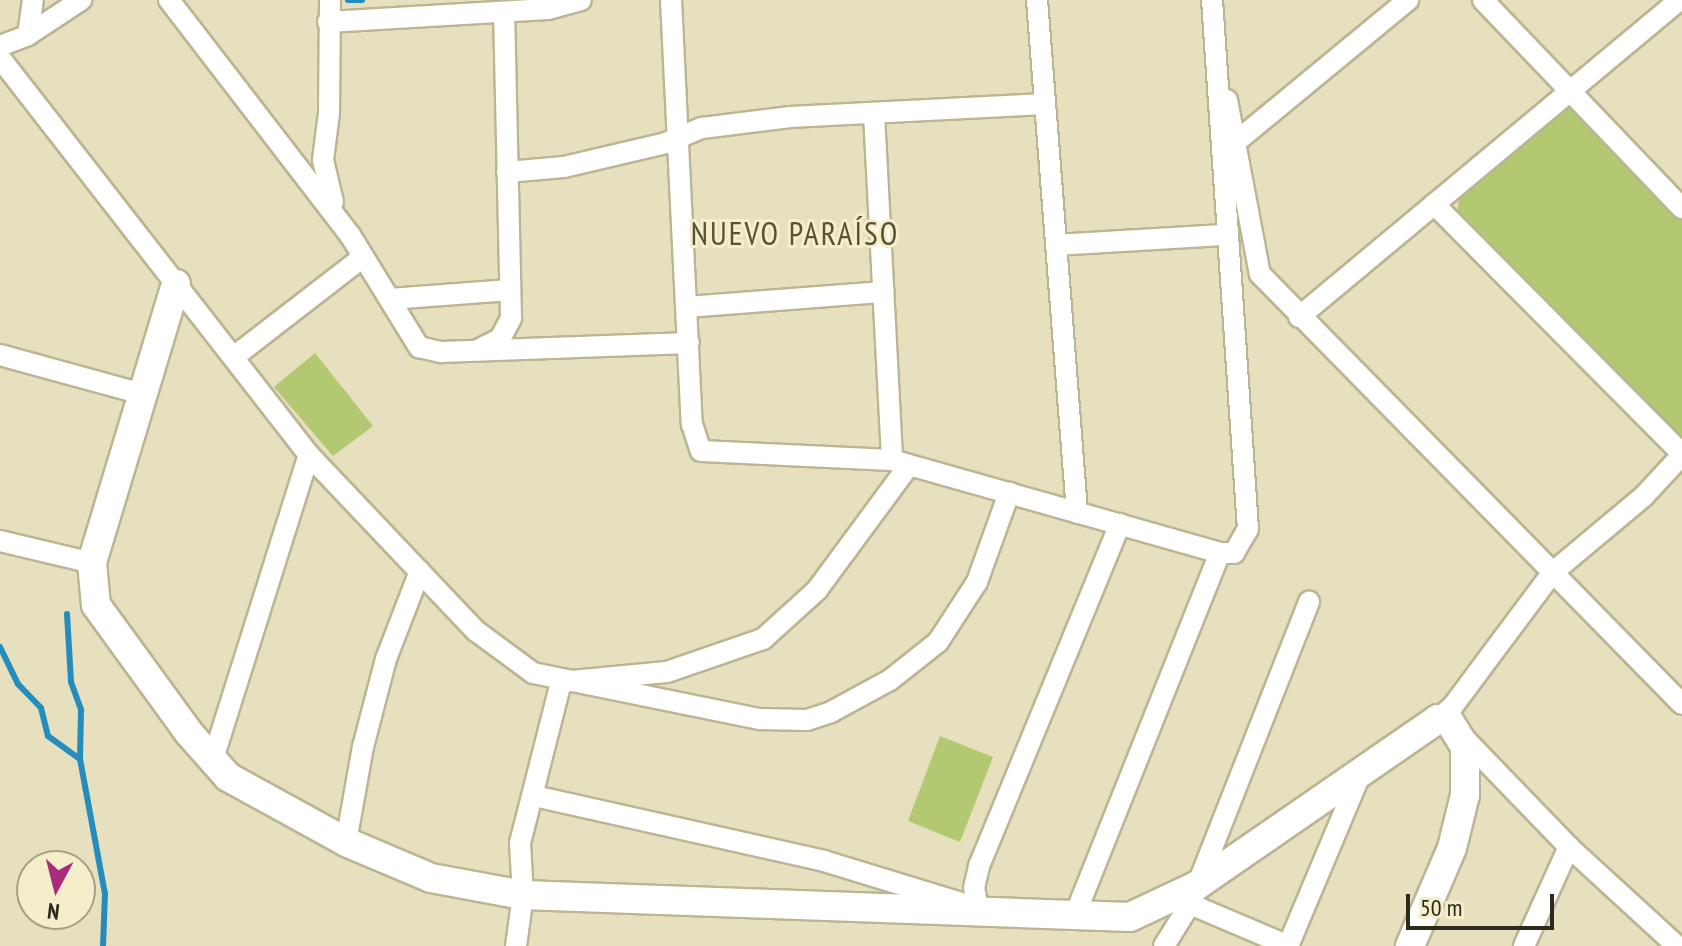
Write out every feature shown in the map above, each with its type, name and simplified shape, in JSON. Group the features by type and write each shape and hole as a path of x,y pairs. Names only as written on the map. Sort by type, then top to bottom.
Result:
{"street":[{"path":"28,35 33,0"},
{"path":"0,46 28,35 81,0"},
{"path":"169,0 350,235"},
{"path":"330,0 324,179 362,258 419,347 441,352 689,343"},
{"path":"328,22 504,12 581,0"},
{"path":"671,0 692,424 701,451 900,462 1220,553 1234,553 1248,529 1226,235 1221,77 1212,0"},
{"path":"1037,0 1077,512"},
{"path":"1237,141 1408,0"},
{"path":"1483,0 1682,208"},
{"path":"1299,317 1679,0"},
{"path":"480,349 508,330 510,290 504,12"},
{"path":"0,58 235,356 309,455 476,631 511,659 561,682 760,719 807,720 831,712 890,680 938,642 977,582 1009,493"},
{"path":"1221,77 1237,141 1256,264 1299,317 1682,704"},
{"path":"507,172 564,167 666,143 680,135 790,117 1045,104"},
{"path":"561,682 667,672 763,639 817,590 900,462 883,292 874,114"},
{"path":"1410,946 1459,824 1467,764 1448,725 1453,706 1552,573 1644,496 1682,454 1434,204"},
{"path":"1056,245 1226,235"},
{"path":"235,356 362,258"},
{"path":"176,284 92,563 96,605 212,762 228,777 346,842 431,878 523,895 978,908 1130,917 1193,895 1359,777 1448,725"},
{"path":"390,299 510,290"},
{"path":"687,307 883,292"},
{"path":"0,355 143,394"},
{"path":"212,762 309,455"},
{"path":"978,908 974,888 979,866 1120,524"},
{"path":"0,541 92,563"},
{"path":"1075,915 1220,553"},
{"path":"346,842 382,673 420,571"},
{"path":"1164,946 1193,895 1309,602"},
{"path":"516,946 523,895 520,843 561,682"},
{"path":"1448,725 1569,847 1677,946"},
{"path":"1193,895 1289,946 1359,777"},
{"path":"534,796 824,861 978,908"},
{"path":"1524,946 1569,847"}],"green space":[{"path":"1570,103 1682,217 1682,440 1457,216 1459,197 1555,107"},
{"path":"315,353 373,426 333,456 274,387"},
{"path":"940,736 993,757 960,842 908,821"}],"waterway":[{"path":"348,0 362,0"},
{"path":"67,614 71,682 81,710 80,759"},
{"path":"0,647 18,684 41,708 48,736 80,759 105,894 103,945"}],"district":[{"name":"NUEVO PARAÍSO","path":"795,233"}]}
